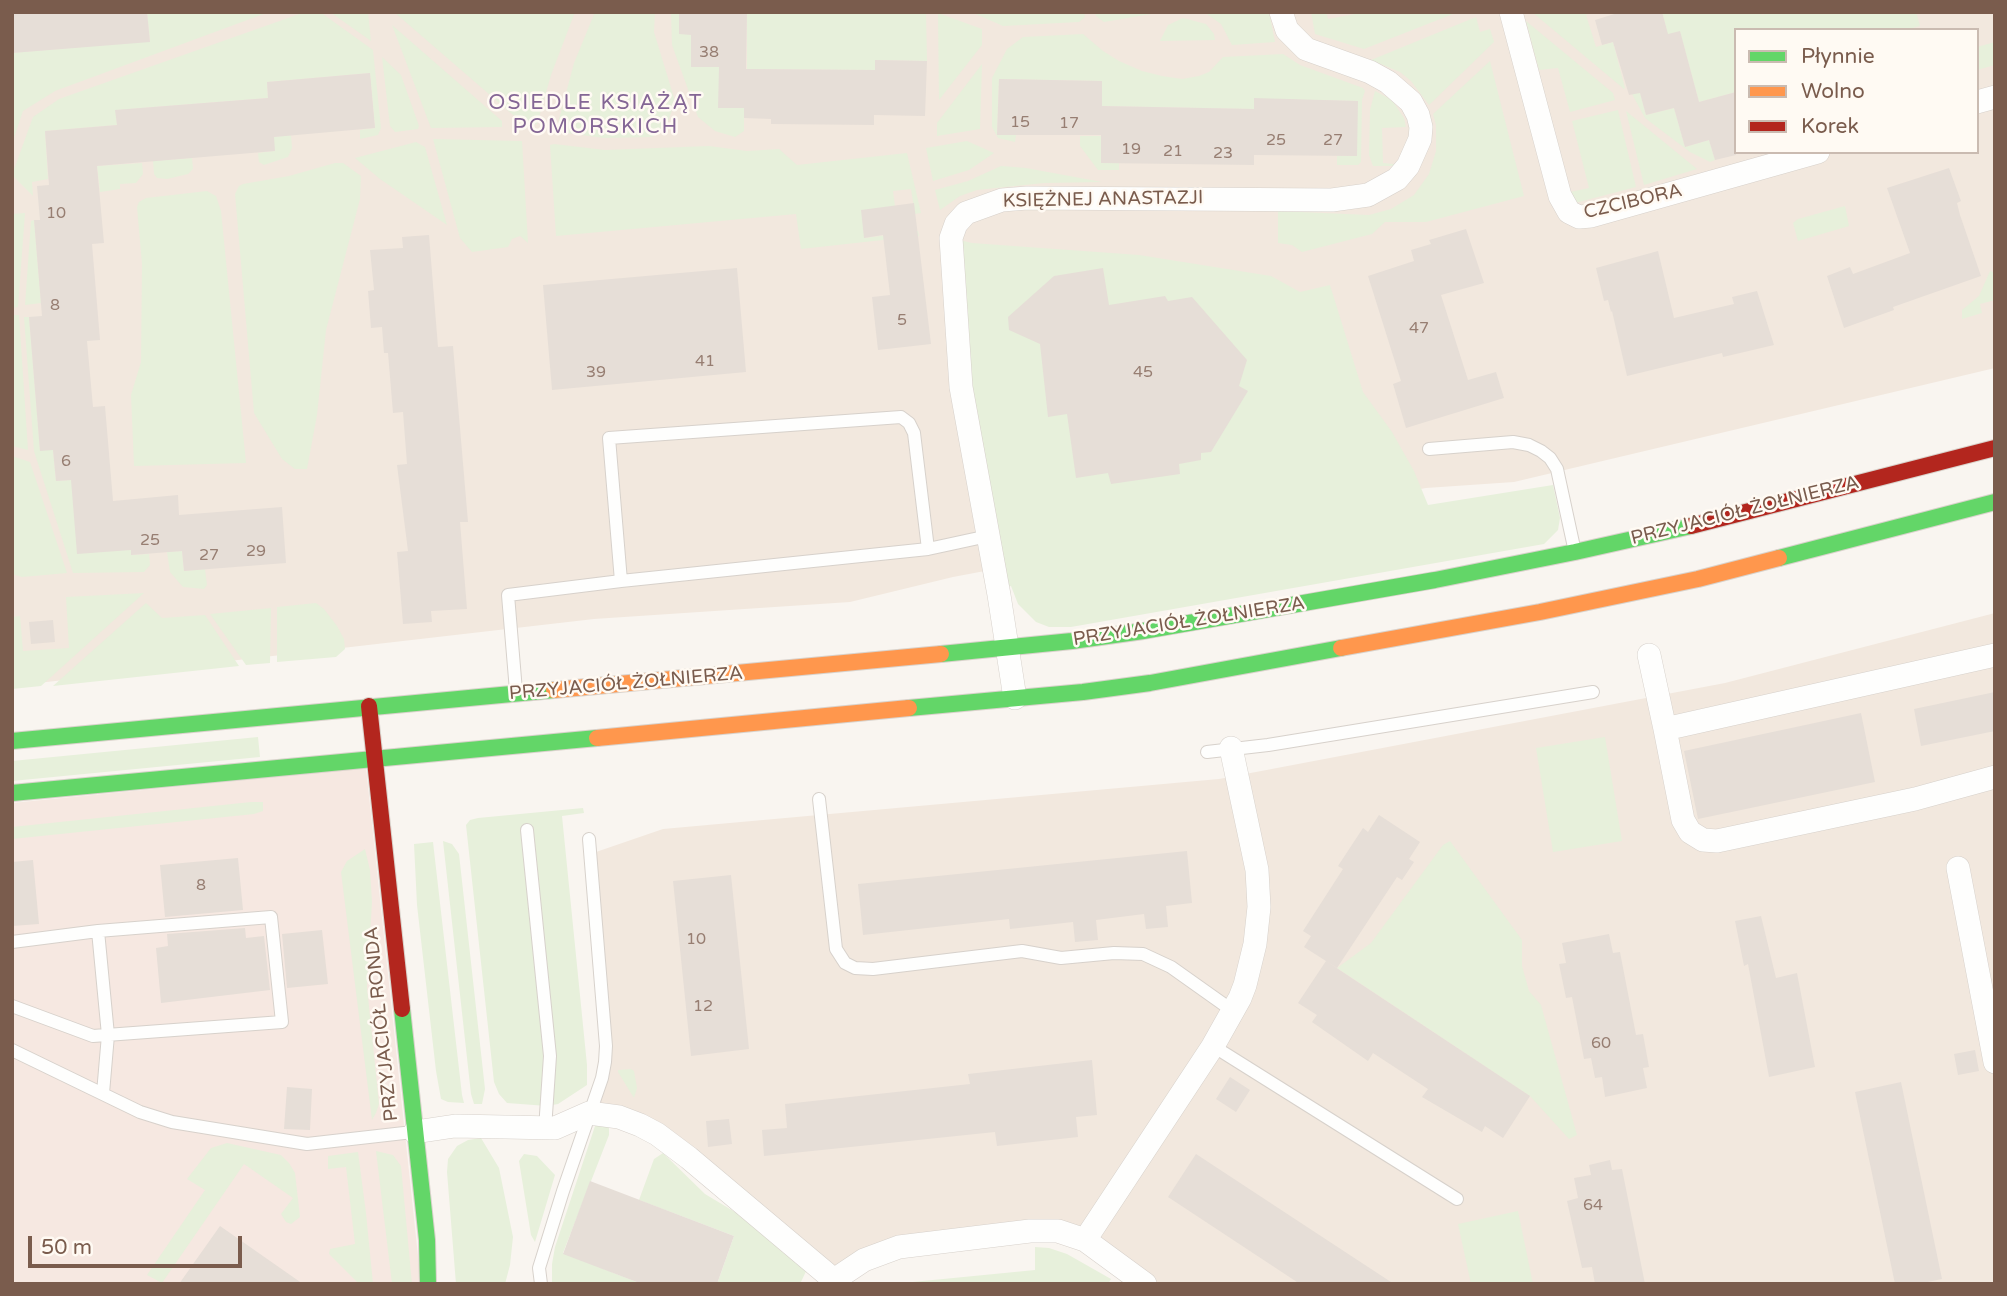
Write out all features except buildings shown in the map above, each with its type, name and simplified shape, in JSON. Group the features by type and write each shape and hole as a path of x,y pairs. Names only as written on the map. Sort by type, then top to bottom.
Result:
{"street":[{"name":"KSIĘŻNEJ ANASTAZJI","path":"1015,698 959,365 951,238 956,224 966,213 1002,200 1332,200 1368,195 1397,179 1408,166 1420,139 1421,127 1411,102 1388,82 1370,72 1306,49 1287,30 1281,12"},
{"name":"CZCIBORA","path":"1511,12 1558,191 1569,212 1579,217 1591,216 1811,154"},
{"name":"PRZYJACIÓŁ ŻOŁNIERZA","path":"21,740 1007,648 1171,627 1575,552 1689,526 1995,448"},
{"path":"12,793 1083,692 1150,683 1540,612 1724,573 1995,502"},
{"path":"1649,655 1683,820 1690,832 1703,840 1717,841 1902,802 1995,777"},
{"path":"1665,729 1995,656"},
{"path":"369,706 375,759"},
{"path":"12,721 21,740"},
{"path":"1085,1240 1213,1046 1245,985 1255,944 1259,907 1257,870 1231,748"},
{"name":"PRZYJACIÓŁ RONDA","path":"375,759 427,1240 428,1284"},
{"path":"1958,868 1995,1062"},
{"path":"415,1132 455,1126 545,1129 555,1128 589,1113 619,1117 657,1134 720,1183 834,1280 864,1260 899,1247 1030,1231 1059,1231 1085,1240 1145,1284"}],"lane":[{"path":"621,581 609,438 901,416 914,433 928,549"},
{"path":"1429,449 1513,442 1541,451 1557,469 1575,552"},
{"path":"516,694 508,596 621,581 928,549 988,536"},
{"path":"1207,752 1268,745 1593,692"},
{"path":"819,799 836,949 845,963 855,968 873,969 1022,951 1061,958 1114,953 1143,954 1171,967 1233,1011"},
{"path":"527,830 551,1056 545,1129"},
{"path":"541,1284 540,1268 602,1078 606,1046 589,839"},
{"path":"12,942 98,931 271,917 282,1022 93,1036 12,1006"},
{"path":"98,931 108,1035 103,1093"},
{"path":"1213,1046 1457,1199"},
{"path":"12,1050 140,1112 172,1122 307,1144 415,1132"}],"shaded area":[{"path":"12,12 1995,12 1995,368 1514,482 1426,488 953,577 850,602 594,619 12,686"},
{"path":"1995,613 1995,1284 1160,1284 1081,1230 1055,1223 834,1272 599,1106 610,1061 596,852 663,829 1219,779 1725,683"},
{"path":"366,768 421,1284 12,1284 12,803"}],"green space":[{"path":"147,12 269,12 55,91 23,111 12,144 12,53 150,41"},
{"path":"305,12 320,12 373,50 381,128 378,135 360,139 360,130 375,128 370,73 267,82 268,98 116,110 117,125 45,131 48,179 32,182 33,196 12,175 33,117 59,99"},
{"path":"330,12 368,12 371,41"},
{"path":"394,12 575,12 551,75 537,124 527,127"},
{"path":"595,12 655,12 654,32 675,101 667,125 652,137 604,138 559,132 557,127 574,63"},
{"path":"671,12 679,12 691,35 691,67 719,67 719,108 744,108 744,131 735,137 715,131 698,117 672,45"},
{"path":"747,12 926,12 927,61 876,60 875,70 747,69"},
{"path":"971,12 1084,12 1085,17 1079,22 1003,26"},
{"path":"1095,12 1163,12 1104,22"},
{"path":"1204,12 1269,12 1275,42 1232,45 1221,24"},
{"path":"1311,12 1326,12 1328,19 1366,12 1458,12 1364,49 1315,34"},
{"path":"1532,12 1592,12 1586,15 1596,47 1613,42 1625,88 1624,89"},
{"path":"1662,12 1761,12 1762,15 1771,12 1916,12 1920,26 1734,28 1734,93 1699,102 1680,32 1662,36 1661,29 1666,27"},
{"path":"938,13 982,29 982,45 939,100"},
{"path":"1476,17 1480,32 1490,29 1494,42 1429,105 1411,81 1400,72 1371,60"},
{"path":"1183,18 1206,24 1215,40 1160,41 1168,25"},
{"path":"1526,21 1613,93 1615,100 1570,112 1558,68 1539,70"},
{"path":"392,25 502,121 502,127 431,128"},
{"path":"1083,34 1119,61 1162,76 1182,79 1199,76 1209,72 1223,57 1283,54 1300,65 1363,88 1361,162 1358,165 1337,165 1337,156 1357,156 1357,101 1255,99 1254,109 1102,106 1101,81 999,79 997,135 1016,135 1015,142 998,138 992,127 992,78 1007,49 1023,37"},
{"path":"1995,42 1995,65 1979,69 1979,46"},
{"path":"382,57 401,75 418,129 395,132 390,126"},
{"path":"1490,61 1524,196 1426,222 1385,222 1372,234 1302,252 1292,245 1278,243 1278,211 1369,215 1391,209 1414,195 1429,174 1436,151 1436,125 1433,114"},
{"path":"982,64 980,129 937,136 937,123"},
{"path":"1375,91 1392,100 1404,118 1406,127 1382,128 1383,163 1394,166 1373,166 1369,155 1370,110"},
{"path":"1640,92 1646,115 1674,108 1685,147 1709,140 1715,160 1710,162 1690,152 1645,118 1632,94"},
{"path":"1618,110 1636,187 1575,203 1570,192 1589,188 1572,121"},
{"path":"1626,111 1697,169 1644,185"},
{"path":"291,135 292,148 288,157 264,165 259,162 258,153 274,151 273,137"},
{"path":"1080,136 1101,136 1101,163 1119,163 1119,170 1098,170 1080,146"},
{"path":"433,139 522,141 528,243 520,236 512,239 508,247 472,252 460,238"},
{"path":"967,141 994,153 969,170 933,181 926,148"},
{"path":"416,142 425,147 447,225 380,179 355,158"},
{"path":"550,145 605,150 709,146 747,151 779,149 797,165 907,153 921,213 915,214 911,189 893,191 895,206 865,238 918,231 919,236 801,249 796,214 556,236"},
{"path":"192,158 193,169 188,174 167,179 157,178 154,174 153,161"},
{"path":"142,163 143,174 136,183 120,184 120,189 100,192 97,166"},
{"path":"343,163 361,176 360,199 326,330 317,415 307,469 295,469 282,459 254,413 235,194 243,184 289,176"},
{"path":"1001,166 1102,182 1044,183 977,190 960,196 940,210 935,190 968,181"},
{"path":"207,191 216,196 221,211 246,463 134,466 131,395 141,362 142,264 137,207 139,202 146,198"},
{"path":"1845,206 1849,226 1798,241 1793,223 1798,219"},
{"path":"25,213 18,307 12,308 12,214"},
{"path":"34,220 41,303 25,305 31,221"},
{"path":"951,238 972,243 1139,255 1271,276 1300,292 1330,285 1363,392 1392,432 1414,471 1428,505 1553,485 1560,518 1558,530 1544,544 1071,627 1049,627 1036,622 1018,604 1011,586 998,589"},
{"path":"1990,271 1995,273 1995,300 1980,304 1982,313 1962,319 1962,310 1979,296"},
{"path":"12,315 19,315 28,450 12,446"},
{"path":"24,317 29,317 40,450 53,450 56,481 71,480 131,550 131,555 149,554 150,565 144,572 73,573 34,451"},
{"path":"12,456 30,462 67,573 22,577 12,574"},
{"path":"182,551 184,571 205,569 207,585 204,589 183,587 170,572 167,552"},
{"path":"144,593 41,686 12,689 12,617 20,616 23,651 69,648 66,597"},
{"path":"146,603 162,618 205,615 239,666 53,686"},
{"path":"316,603 337,626 344,639 345,649 336,657 277,662 277,607"},
{"path":"271,608 270,663 246,665 210,614"},
{"path":"258,737 260,757 12,781 12,761"},
{"path":"1605,737 1622,841 1553,852 1536,748"},
{"path":"263,802 263,811 12,839 12,827"},
{"path":"583,808 584,813 562,816 587,1085 558,1104 547,1106 507,1103 494,1082 466,825 470,820 478,818"},
{"path":"443,841 452,844 459,854 485,1089 482,1104 474,1104 471,1094"},
{"path":"1450,841 1522,940 1522,966 1529,991 1541,1005 1577,1135 1569,1139 1530,1096 1337,968 1371,943 1443,845"},
{"path":"433,842 464,1103 441,1099 436,1071 417,905 414,844"},
{"path":"365,849 370,870 372,902 367,987 379,1104 372,1120 341,872 347,861"},
{"path":"631,1069 634,1071 637,1088 634,1098 618,1072"},
{"path":"600,1123 609,1125 609,1135 563,1253 642,1284 552,1284 555,1247 595,1126"},
{"path":"481,1138 499,1168 513,1237 510,1265 505,1284 456,1284 448,1159 457,1146 468,1140"},
{"path":"227,1143 281,1155 289,1163 295,1173 300,1217 291,1224 286,1222 281,1214 293,1198 244,1164 162,1283 147,1275 205,1190 187,1179 211,1148"},
{"path":"376,1151 393,1155 401,1166 412,1284 392,1284"},
{"path":"358,1152 373,1284 359,1284 329,1254 330,1249 355,1244 346,1167 328,1169 328,1156"},
{"path":"663,1153 705,1194 790,1245 809,1265 800,1284 717,1284 734,1236 639,1200 654,1159"},
{"path":"524,1154 537,1156 555,1175 535,1242 531,1235 519,1161"},
{"path":"1518,1211 1533,1284 1471,1284 1458,1224"},
{"path":"1035,1247 1067,1254 1111,1279 1108,1284 892,1284 1035,1270"}],"traffic: fast":[{"path":"1779,558 1995,502"},
{"path":"941,654 1143,631 1435,580 1691,526"},
{"path":"909,708 1150,683 1341,648"},
{"path":"12,741 554,690"},
{"path":"12,793 597,738"},
{"path":"402,1009 427,1240 428,1284"}],"traffic: slow":[{"path":"1341,648 1540,612 1698,579 1779,558"},
{"path":"554,690 941,654"},
{"path":"597,738 909,708"}],"traffic: jam":[{"path":"1691,526 1995,448"},
{"path":"369,706 402,1009"}],"district":[{"name":"OSIEDLE KSIĄŻĄT POMORSKICH","path":"596,115"}]}
